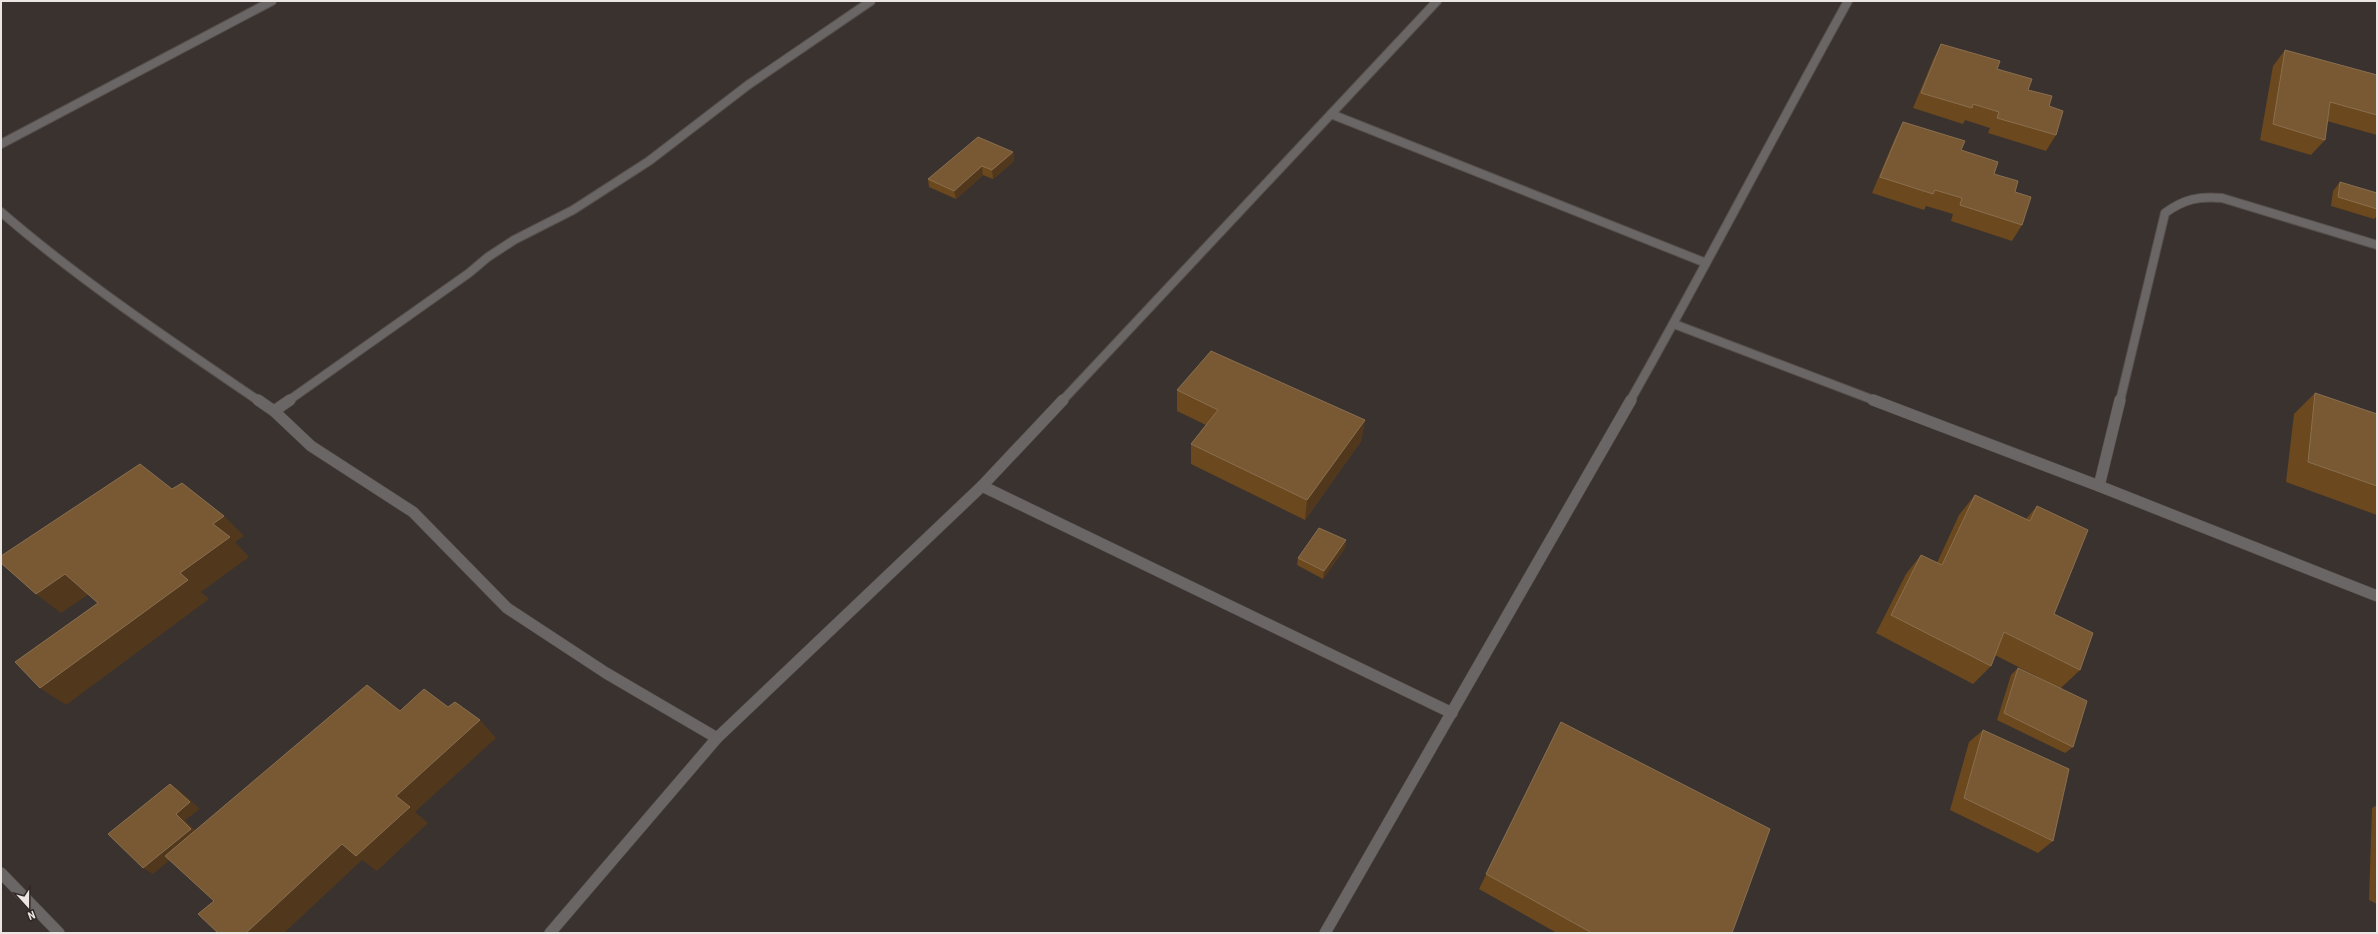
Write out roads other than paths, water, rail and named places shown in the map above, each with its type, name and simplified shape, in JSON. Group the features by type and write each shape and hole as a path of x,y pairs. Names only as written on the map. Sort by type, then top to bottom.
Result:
{"street":[{"path":"1,144 272,1"},
{"path":"274,411 469,273 488,257 514,240 573,210 649,161 748,85 871,1"},
{"path":"550,933 717,738 982,486 1437,1"},
{"path":"1325,933 1674,324 1706,262 1848,1"},
{"path":"1331,114 1706,262"},
{"path":"2099,486 2165,213 2182,200 2201,196 2222,198 2377,245"},
{"path":"1,212 31,238 134,316 274,411 311,446 413,512 507,608 606,673 717,738"},
{"path":"1674,324 2099,486 2377,596"},
{"path":"982,486 1452,713"},
{"path":"1,873 59,933"}]}
